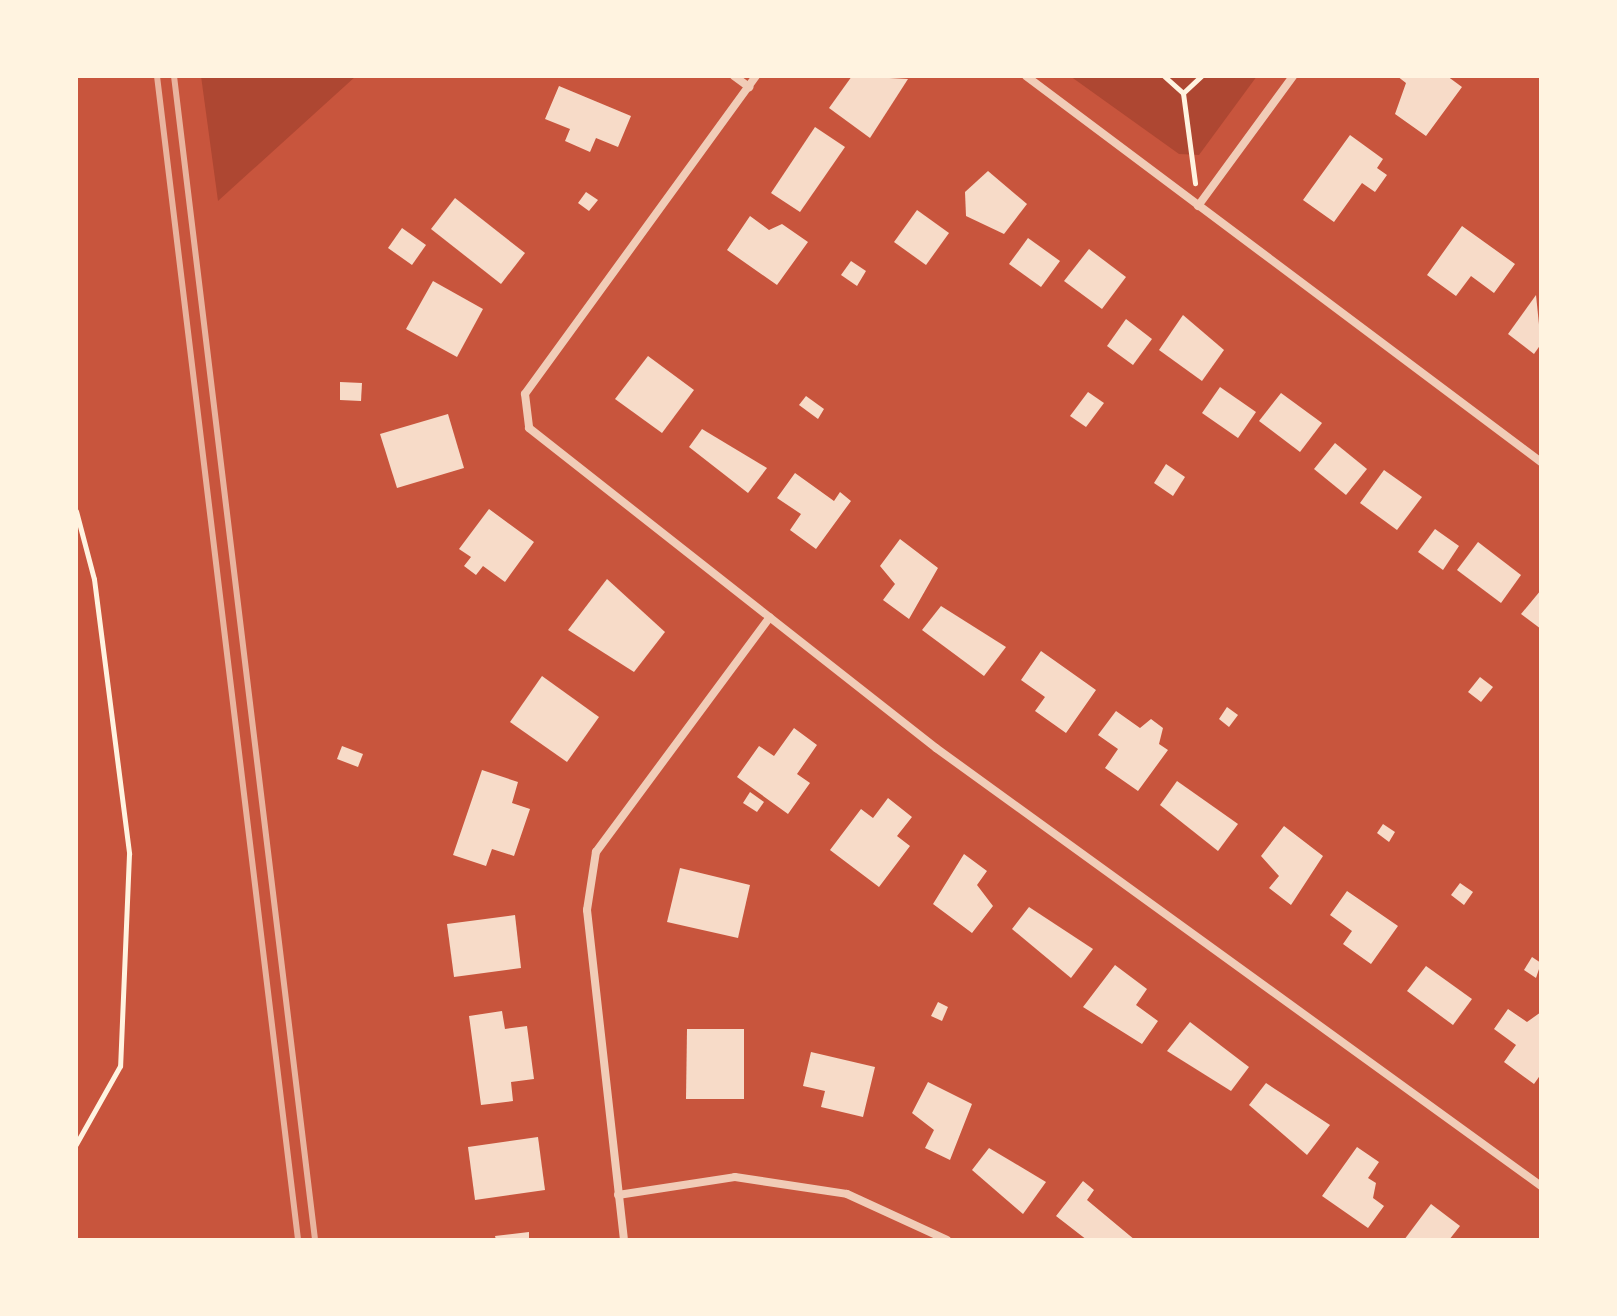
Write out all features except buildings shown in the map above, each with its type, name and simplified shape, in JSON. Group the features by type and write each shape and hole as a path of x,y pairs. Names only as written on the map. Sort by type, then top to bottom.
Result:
{"street":[{"path":"734,76 749,87"},
{"path":"756,76 525,394 529,428 936,748 1541,1186"},
{"path":"1026,76 1541,462"},
{"path":"1198,206 1293,76"},
{"path":"624,1240 587,910 596,852 770,617"},
{"path":"618,1195 735,1177 847,1194 947,1240"}],"path":[{"path":"1164,76 1183,93 1198,206"},
{"path":"1183,93 1201,76"},
{"path":"76,511 94,579 129,854 120,1066 76,1144"}],"shaded area":[{"path":"201,76 356,76 218,201"},
{"path":"1070,76 1257,76 1199,155 1179,154"}],"railway":[{"path":"157,76 298,1240"},
{"path":"174,76 315,1240"}]}
